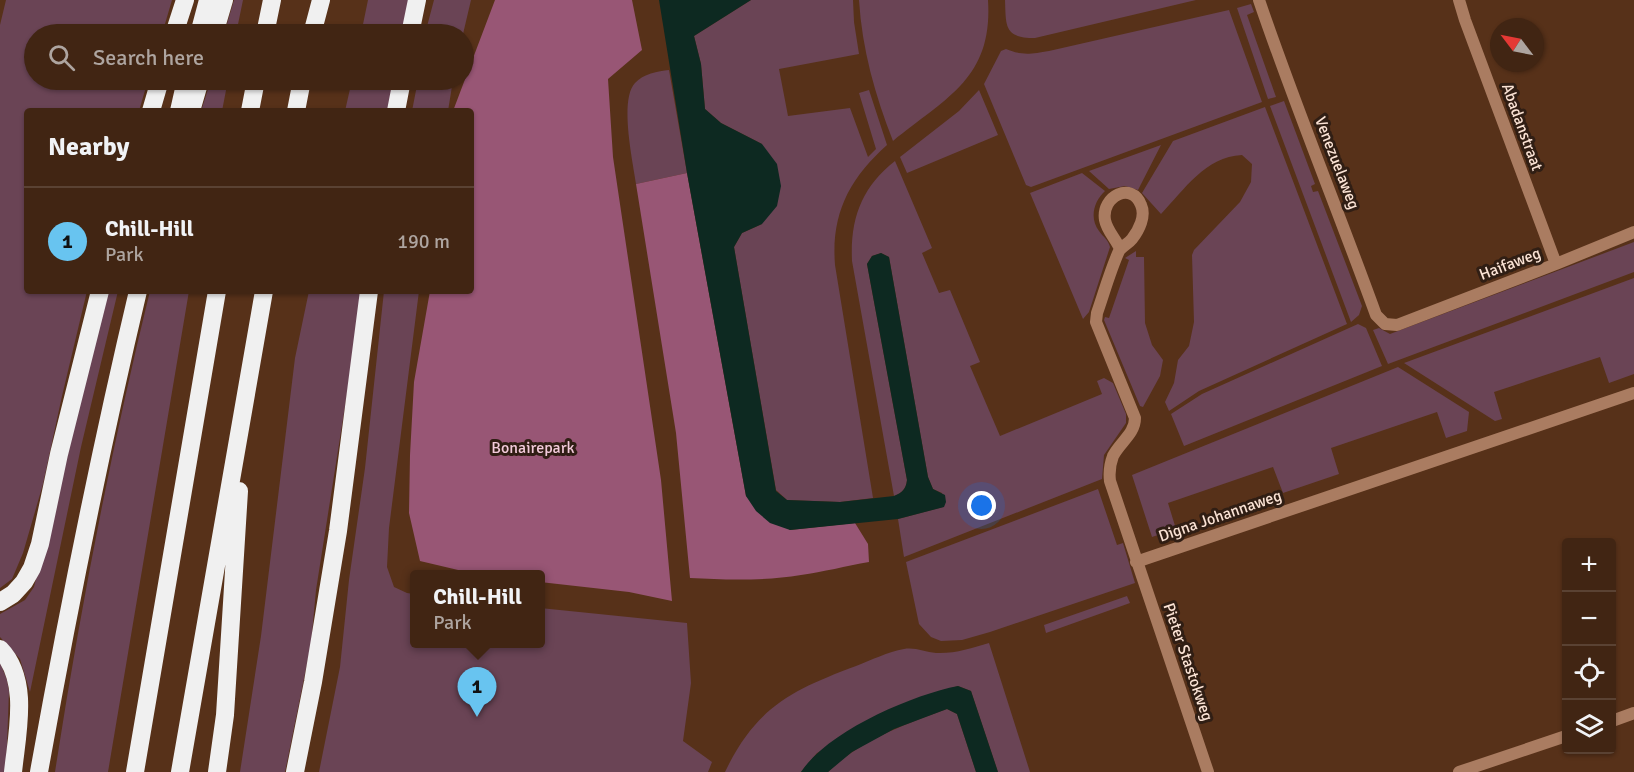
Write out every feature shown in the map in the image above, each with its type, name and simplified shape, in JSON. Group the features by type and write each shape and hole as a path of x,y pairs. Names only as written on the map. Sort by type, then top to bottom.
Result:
{"highway":[{"path":"177,24 185,0"},
{"path":"202,24 208,0"},
{"path":"217,24 224,0"},
{"path":"267,24 272,0"},
{"path":"315,24 321,0"},
{"path":"412,24 417,0"},
{"path":"152,108 157,90"},
{"path":"180,108 184,90"},
{"path":"192,108 197,90"},
{"path":"251,108 254,90"},
{"path":"297,108 300,90"},
{"path":"397,108 400,90"},
{"path":"0,602 14,594 24,582 32,568 40,544 59,454 99,294"},
{"path":"39,772 64,629 107,424 137,294"},
{"path":"135,772 216,294"},
{"path":"180,772 263,294"},
{"path":"295,772 313,682 338,531 369,294"},
{"path":"217,772 225,715 244,399"},
{"path":"0,649 6,655 13,670 18,690 19,710 13,772"}],"street":[{"name":"Venezuelaweg","path":"1259,0 1288,85 1376,315 1385,324 1397,325"},
{"name":"Abadanstraat","path":"1459,0 1556,264"},
{"name":"Haifaweg","path":"1397,325 1634,232"},
{"path":"1120,249 1097,313 1096,322 1135,418 1135,427 1113,456 1109,472 1136,562"},
{"name":"Digna Johannaweg","path":"1136,562 1634,393"},
{"name":"Pieter Stastokweg","path":"1136,562 1208,772"},
{"path":"1616,719 1634,713"},
{"path":"1459,772 1562,737"}],"shaded area":[{"path":"6,0 172,0 165,24 24,24 24,90 145,90 140,108 24,108 24,294 86,294 43,484 23,553 12,579 0,588 0,25"},
{"path":"234,0 243,0 238,24 227,24"},
{"path":"368,0 410,0 405,24 363,24"},
{"path":"434,0 471,0 465,24 428,24"},
{"path":"751,0 853,0 859,54 779,69 788,116 850,108 868,157 876,149 859,93 869,90 887,145 862,171 845,199 836,230 835,247 835,265 873,498 840,502 787,500 776,490 734,247 742,233 762,224 762,144 721,123 705,109 701,64 694,36"},
{"path":"859,0 988,0 988,27 983,49 974,67 963,83 948,98 893,141 870,72"},
{"path":"1005,0 1196,0 1035,38 1017,36 1012,33 1007,23"},
{"path":"1251,4 1254,12 1247,15 1276,97 1268,99 1237,8"},
{"path":"1229,10 1262,102 1031,187 1026,185 984,84 1001,51 1006,49 1027,54 1049,51"},
{"path":"669,70 687,173 636,184 627,117 630,91 642,77"},
{"path":"208,90 226,90 223,108 202,108"},
{"path":"350,90 392,90 389,108 346,108"},
{"path":"416,90 451,90 448,108 413,108"},
{"path":"979,90 998,135 907,173 900,157 959,111"},
{"path":"1284,101 1315,184 1311,186 1313,192 1318,191 1362,306 1359,315 1351,322 1270,106"},
{"path":"1265,107 1347,324 1199,391 1169,411 1165,402 1174,383 1178,360 1189,346 1194,322 1192,255 1194,250 1240,202 1251,182 1252,164 1242,155 1229,157 1206,168 1161,214 1142,193 1173,141"},
{"path":"1161,145 1138,190 1125,186 1109,189 1089,171"},
{"path":"895,161 932,248 922,253 939,293 950,290 980,362 970,366 1000,436 1102,394 1097,381 1104,378 1113,383 1126,414 1126,423 1104,455 1102,479 904,557 898,519 943,507 942,493 933,489 928,477 889,257 881,253 872,256 867,264 907,480 903,490 894,496 852,261 853,231 860,205 874,182"},
{"path":"1082,173 1105,191 1094,210 1094,221 1110,247 1089,312 1083,319 1030,193"},
{"path":"1634,242 1634,272 1388,364 1373,330 1379,328 1390,334"},
{"path":"1136,251 1136,257 1144,257 1145,323 1152,345 1163,360 1160,376 1143,407 1140,406 1104,320 1105,317 1109,318 1129,260 1125,258"},
{"path":"1634,278 1634,374 1609,383 1600,357 1494,392 1502,419 1495,421 1404,363"},
{"path":"106,294 117,294 81,447 30,692 20,659 0,637 0,614 25,600 34,587"},
{"path":"149,294 188,294 108,772 55,772 97,530"},
{"path":"308,294 361,294 316,590 311,644 285,772 240,772 261,636 295,358"},
{"path":"384,294 419,294 389,528 387,567 394,587 410,593 410,648 545,648 545,609 687,623 691,683 683,741 712,762 708,772 319,772 340,667 349,580 365,468"},
{"path":"1358,324 1366,328 1382,366 1184,446 1171,414 1202,394"},
{"path":"1398,367 1469,412 1467,431 1446,438 1437,412 1331,448 1339,474 1283,493 1273,467 1168,503 1176,529 1152,537 1132,475"},
{"path":"1098,489 1117,545 1123,543 1135,583 962,640 941,641 931,637 919,624 906,562"},
{"path":"1127,596 1130,603 1046,633 1044,625"},
{"path":"989,643 1030,772 998,772 971,691 958,686 924,696 817,753 801,772 725,772 737,750 763,716 795,693 813,684 898,650 912,649 949,653"},
{"path":"0,662 9,691 6,772 0,772"},
{"path":"947,709 957,714 976,772 828,772 854,751 884,734"}],"green space":[{"name":"Bonairepark","path":"495,0 632,0 642,50 608,79 613,157 661,480 672,601 629,592 545,583 545,570 458,570 420,561 409,513 410,455 414,382 429,294 474,294 474,108 454,108 461,90 474,90 474,56"},
{"path":"687,173 746,496 790,530 855,523 868,544 869,562 809,574 773,578 732,580 690,578 676,433 636,184"}],"water":[{"path":"659,0 751,0 694,36 701,64 705,109 721,123 762,144 777,164 781,186 777,206 762,224 742,233 734,247 776,491 787,500 840,502 894,496 906,486 907,480 867,264 872,256 881,253 889,257 928,477 933,489 945,495 944,507 898,519 790,530 770,523 756,511 746,496 687,173"},
{"path":"958,686 971,691 998,772 976,772 957,714 947,709 894,729 852,752 828,772 801,772 813,757 830,743 872,717 917,698"}],"place":[{"name":"Chill-Hill","path":"477,717"}]}
